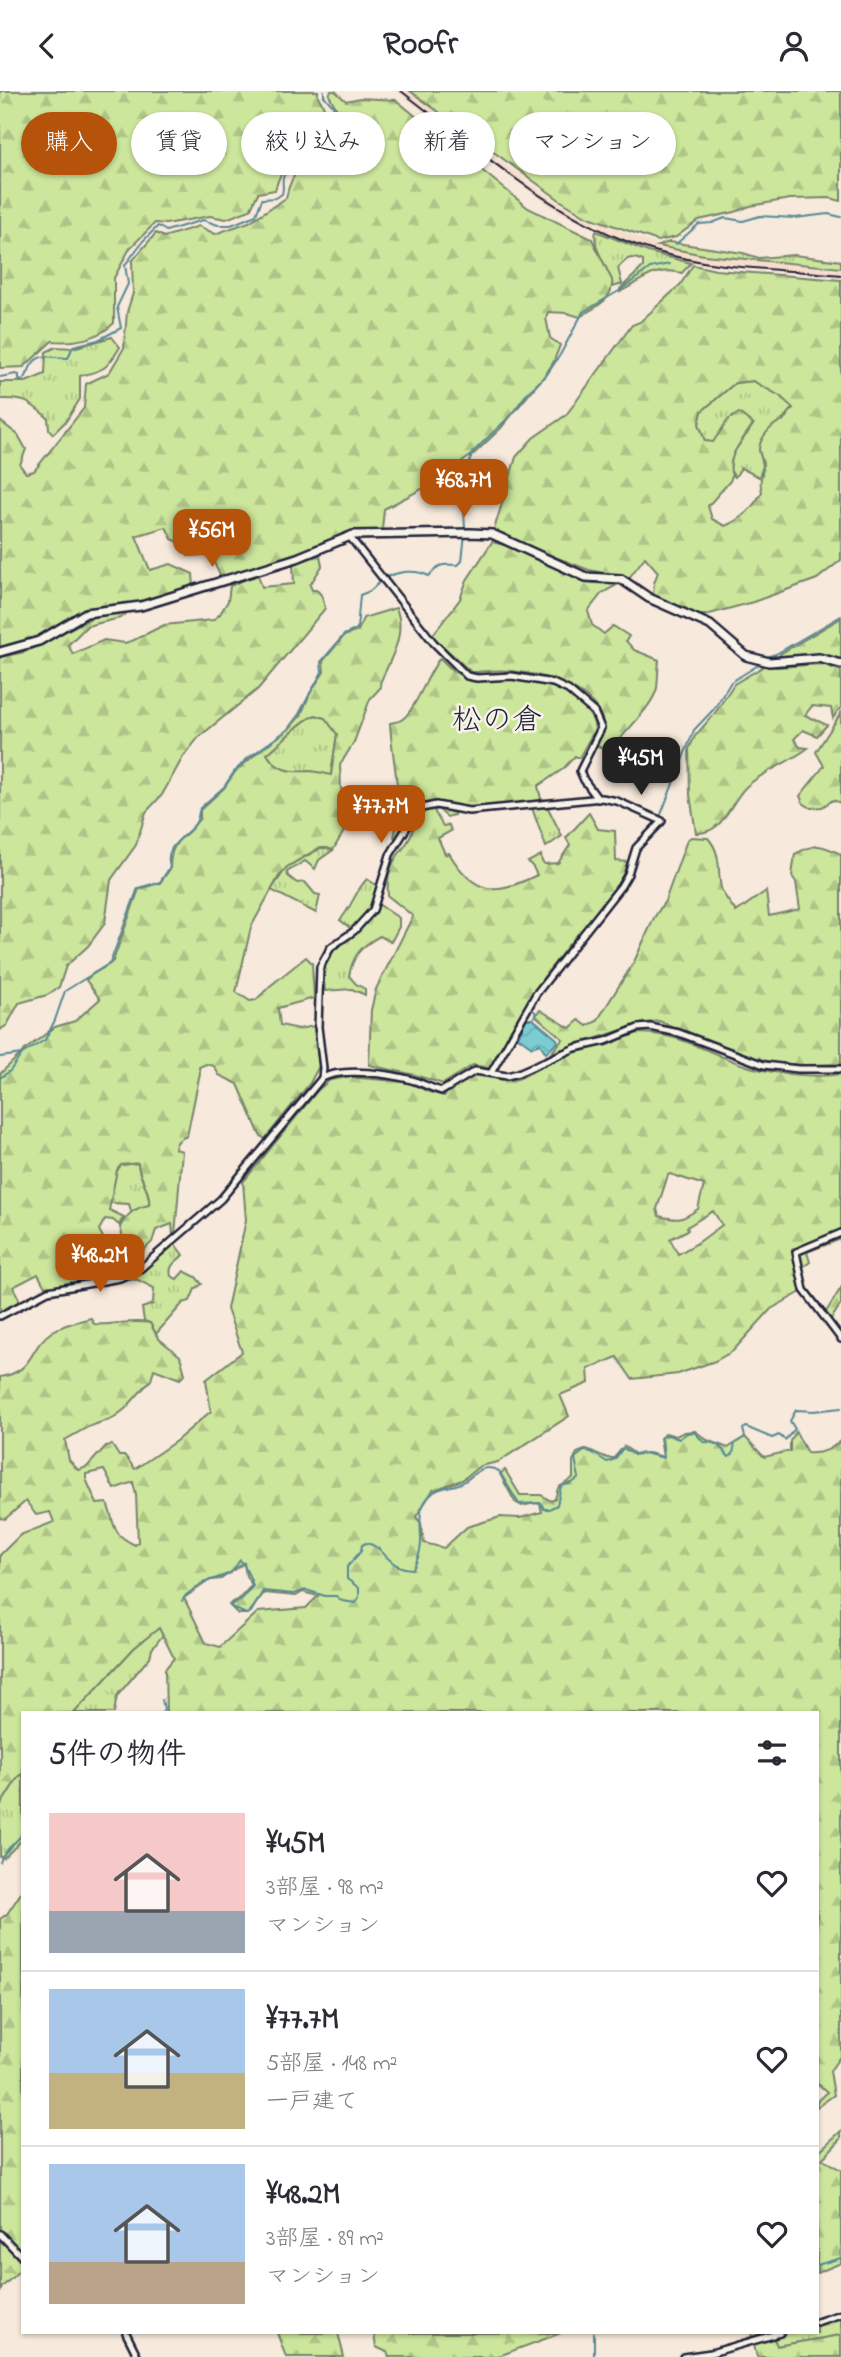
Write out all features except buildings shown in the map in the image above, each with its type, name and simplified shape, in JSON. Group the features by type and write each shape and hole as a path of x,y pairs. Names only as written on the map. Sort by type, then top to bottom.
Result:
{"street":[{"path":"0,652 39,641 86,613 141,606 297,558 349,537 370,533 434,533 492,534 586,577 621,579 649,598 710,625 735,649 762,661 780,663 819,658 841,664"},
{"path":"349,537 434,643 467,676 512,676 553,683 568,690 594,712 601,728 580,771 598,799"},
{"path":"322,1078 318,1027 322,959 331,947 354,931 373,911 390,855 415,814 422,808 436,805 469,811 598,799 617,801 662,821 636,848 628,874 621,886 536,994 491,1073"},
{"path":"0,1316 48,1291 120,1278 140,1269 221,1199 322,1078 338,1073 390,1076 442,1091 469,1073 481,1070 507,1076 575,1048 606,1041 638,1028 650,1027 679,1033 764,1065 798,1069 841,1069"},
{"path":"841,1233 796,1252 804,1290 841,1339"},
{"path":"0,2234 21,2256"},
{"path":"819,2321 841,2314"},
{"path":"126,2334 138,2357"},
{"path":"683,2357 711,2353 776,2334"}],"shaded area":[{"path":"396,91 410,91 437,112 424,112"},
{"path":"495,157 509,167 509,175 519,175 559,203 596,222 593,229 556,210 495,165"},
{"path":"600,222 658,246 683,252 841,270 841,277 691,263 611,239 596,231"}],"green space":[{"path":"0,91 318,91 327,112 241,112 241,175 281,175 275,190 258,193 250,210 226,219 210,216 166,224 155,223 130,248 114,278 114,323 101,333 85,339 52,341 24,367 0,368"},
{"path":"331,91 335,91 346,101 360,98 396,100 411,112 399,112 399,175 488,175 528,208 592,239 612,280 610,293 602,303 580,317 548,312 546,318 550,338 560,345 545,375 501,428 475,453 424,488 384,509 382,530 346,534 311,550 221,578 212,558 205,555 188,556 181,543 172,539 166,527 136,536 150,570 171,564 193,574 194,587 140,604 95,607 75,614 33,640 0,649 0,421 18,435 26,449 20,465 26,473 34,471 84,408 86,384 109,373 124,348 127,312 133,293 132,261 156,233 164,237 199,226 215,234 249,222 286,198 294,175 385,175 385,112 338,112 329,95"},
{"path":"410,91 841,91 841,201 830,198 790,199 750,206 699,220 676,237 658,241 586,216 525,175 676,175 676,112 509,112 509,163 495,153 495,112 439,112"},
{"path":"596,231 648,252 691,263 682,273 657,273 620,292 643,267 643,261 629,258 624,262 618,268 622,284 613,287 596,245"},
{"path":"669,242 743,253 759,258 794,255 841,261 841,268 704,255 658,246"},
{"path":"693,265 716,270 841,280 841,560 817,579 753,602 706,615 697,615 653,596 658,572 645,557 629,578 589,570 493,533 516,457 533,438 566,415 632,325 640,322 680,285","holes":["753,381 780,396 793,408 784,420 768,431 760,444 763,465 762,492 746,513 725,526 712,519 708,506 730,481 733,455 753,424 739,413 728,420 713,442 705,441 699,424 702,411 735,383"]},
{"path":"112,337 120,347 116,354 104,367 80,376 80,399 66,421 53,434 49,429 48,418 31,405 22,400 0,399 0,382 26,382 45,374 46,352 56,347 73,348"},
{"path":"753,381 780,396 793,407 759,448 763,466 759,477 741,468 735,477 730,470 732,455 753,425 720,434 713,443 705,441 699,424 702,411 735,383"},
{"path":"492,542 512,547 586,582 617,585 602,593 588,611 592,625 604,634 613,626 629,636 626,641 634,650 659,660 654,696 608,754 596,744 604,733 602,720 595,706 586,697 562,683 521,672 471,672 432,636 460,599 467,580"},
{"path":"320,555 322,566 310,585 312,590 317,590 322,596 325,608 323,611 258,689 199,737 183,757 162,795 146,812 136,845 111,880 105,923 88,946 66,966 59,987 47,995 19,1003 7,1025 0,1030 0,657 25,652 95,616 129,611 120,618 87,626 68,645 73,654 104,640 125,643 164,625 213,620 228,601 230,586 258,574 262,587 294,584 293,564"},
{"path":"396,608 400,627 396,647 380,683 381,687 370,699 354,742 340,765 341,789 355,812 333,850 319,848 287,867 279,876 251,927 236,992 250,1001 256,1000 306,957 312,963 314,998 278,1008 280,1025 299,1029 314,1026 319,1066 310,1083 265,1139 260,1135 238,1084 219,1075 214,1066 206,1064 199,1067 187,1136 175,1147 182,1151 175,1235 172,1224 156,1230 152,1242 134,1260 134,1270 128,1274 46,1289 38,1274 13,1287 20,1301 0,1313 0,1074 26,1049 55,1027 75,1021 100,999 86,980 113,961 139,889 160,883 170,869 175,845 200,818 200,810 224,788 235,772 289,729 301,715 310,693 324,672 323,661 344,636 358,631 363,618","holes":["316,715 325,718 337,734 331,775 313,771 290,771 275,764 267,754 298,726","138,1163 149,1205 128,1215 120,1227 123,1238 112,1247 99,1230 105,1219 113,1220 119,1225 124,1217 109,1210 117,1170 121,1165"]},
{"path":"841,618 841,660 826,654 782,659 780,654"},
{"path":"440,658 454,672 477,682 502,678 547,685 567,693 586,710 595,729 579,758 575,756 563,769 538,786 541,799 547,800 547,803 468,808 435,802 420,804 412,812 397,840 394,837 398,794 390,723 401,720 411,710"},
{"path":"822,664 841,671 841,707 833,718 831,708 812,706 805,715 827,725 817,736 803,730 794,739 800,747 808,748 761,775 741,793 720,823 706,832 696,833 690,795 689,749 695,736 715,713 734,684 766,665 778,667"},
{"path":"841,713 841,803 833,800 822,807 811,808 803,803 800,796 824,766 816,752"},
{"path":"316,715 325,718 337,734 331,775 280,768 267,754 298,726"},
{"path":"547,806 562,836 546,847 532,808"},
{"path":"437,807 454,811 454,815 447,817 438,809 434,811 443,826 449,825 451,831 438,838 445,854 449,853 467,877 487,888 509,886 537,875 528,862 541,855 545,864 558,863 570,845 566,838 589,813 598,829 615,831 616,861 629,862 619,886 547,974 521,1012 489,1068 473,1065 443,1084 369,1065 371,1010 376,989 413,916 388,896 390,872 408,842 417,819 429,809"},
{"path":"691,837 708,838 712,844 717,856 721,888 736,912 766,891 769,916 800,909 796,882 792,876 795,854 818,846 841,854 841,1064 774,1063 745,1055 659,1021 640,1024 551,1053 563,1039 535,1015 540,1010 570,1028 579,1020 587,1026 597,1021 634,962 654,918 665,901 687,840"},
{"path":"323,847 333,850 319,860 315,869 305,861 287,872 297,883 305,882 315,894 320,895 316,913 271,890 287,867"},
{"path":"367,879 379,887 376,901 353,930 340,920"},
{"path":"378,904 399,918 399,927 391,942 380,936 363,948 353,962 349,976 365,989 365,995 352,989 325,991 324,973 327,961 342,943 371,918"},
{"path":"638,1033 684,1041 735,1062 771,1072 841,1074 841,1239 807,1252 810,1262 803,1267 806,1286 826,1312 841,1288 841,1304 829,1322 803,1291 771,1309 733,1351 715,1361 678,1374 632,1379 617,1357 588,1369 589,1383 560,1395 569,1416 498,1462 480,1466 462,1480 433,1490 416,1517 421,1523 424,1543 444,1548 467,1527 500,1517 520,1518 542,1512 540,1504 522,1506 515,1502 500,1474 505,1470 520,1495 541,1495 551,1501 555,1499 558,1488 573,1478 573,1461 577,1453 587,1449 607,1458 614,1458 624,1446 635,1454 649,1453 663,1457 660,1438 666,1433 676,1436 695,1431 707,1440 728,1448 745,1437 764,1457 790,1451 790,1441 796,1432 807,1453 826,1451 841,1440 841,2055 830,2071 834,2095 819,2106 819,2099 827,2092 819,2085 819,1711 166,1711 165,1669 174,1658 159,1628 134,1648 76,1711 21,1711 21,1775 0,1806 0,1555 20,1535 54,1522 50,1512 36,1515 26,1501 5,1519 0,1518 0,1377 20,1370 45,1338 67,1325 91,1318 94,1324 150,1323 158,1338 180,1356 185,1374 180,1379 154,1369 151,1380 125,1409 113,1418 88,1427 65,1440 69,1460 78,1470 87,1467 106,1446 112,1445 119,1456 125,1456 135,1469 176,1441 211,1411 206,1380 242,1352 227,1309 246,1220 243,1182 318,1090 330,1080 348,1077 408,1082 444,1096 457,1084 473,1076 517,1079 555,1059","holes":["670,1174 704,1185 698,1209 680,1219 659,1216 657,1209","713,1211 722,1225 678,1254 670,1239 688,1230 687,1227","104,1470 114,1489 133,1482 138,1542 135,1545 118,1533 107,1503 97,1504 86,1479 86,1474","244,1563 246,1576 252,1585 238,1600 229,1605 238,1614 248,1614 264,1593 296,1596 303,1592 318,1596 306,1608 258,1612 220,1647 206,1643 184,1598 210,1580 221,1579"]},
{"path":"138,1163 149,1206 131,1211 129,1204 111,1203 113,1183 121,1165"},
{"path":"174,1243 183,1255 172,1266 171,1276 177,1279 184,1271 196,1277 202,1284 195,1289 190,1301 183,1303 156,1334 150,1323 144,1321 142,1308 153,1304 154,1288 138,1280 129,1279 150,1265"},
{"path":"159,1627 163,1635 152,1649 150,1657 117,1696 114,1711 76,1711 134,1648"},
{"path":"21,1775 21,1841 4,1858 0,1857 0,1806"},
{"path":"21,1893 21,2252 0,2229 0,1919 7,1914"},
{"path":"841,2131 841,2139 822,2159 841,2170 841,2263 819,2272 819,2151"},
{"path":"0,2239 21,2262 21,2269 2,2287 0,2293"},
{"path":"841,2317 841,2335 776,2346 774,2337 784,2334 819,2334 819,2323"},
{"path":"277,2334 338,2334 344,2357 286,2357"},
{"path":"558,2334 496,2357 389,2357 387,2352 376,2347 374,2335"},
{"path":"751,2334 772,2334 777,2346 841,2335 841,2357 757,2357"}],"water":[{"path":"526,1019 533,1019 557,1039 558,1042 546,1053 540,1044 532,1047 518,1037"}],"waterway":[{"path":"0,377 16,374 19,375 19,380 23,381 38,358 68,358 73,346 98,340 121,328 117,307 128,284 125,265 158,226 166,231 203,220 218,225 231,225 256,215 262,199 276,198 282,194 283,178 293,164 339,141 336,132 339,126 334,107 324,96 324,91"},
{"path":"676,244 699,224 725,218 743,221 760,216 795,218 828,214 841,217"},
{"path":"465,529 463,491 472,453 546,376 583,312 619,291 650,268 669,264"},
{"path":"385,578 407,572 429,576 442,565 458,565 462,561 465,534"},
{"path":"0,1057 22,1054 45,1040 65,991 110,963 138,888 160,882 170,867 171,849 193,826 200,808 224,787 248,758 287,730 322,672 321,662 344,635 357,629 360,595 370,591 381,581"},
{"path":"766,657 776,654 841,616"},
{"path":"662,818 660,817 694,730 714,709 731,682 760,664"},
{"path":"641,847 661,826"},
{"path":"599,918 617,895"},
{"path":"533,1019 536,1013 531,1008 540,993"},
{"path":"0,1078 10,1071 22,1054"},
{"path":"182,1601 203,1583 231,1573 240,1560 253,1586 231,1607 246,1614 251,1612 263,1591 294,1594 306,1590 356,1603 359,1588 347,1579 347,1567 361,1551 362,1545 373,1545 397,1565 413,1569 421,1546 421,1510 428,1498 438,1490 462,1483 481,1470 489,1468 499,1471 519,1504 541,1503 544,1509 549,1509 557,1505 561,1486 579,1478 575,1458 584,1451 591,1452 607,1462 615,1459 623,1448 634,1455 644,1453 664,1458 662,1437 668,1435 679,1439 694,1432 704,1442 719,1446 729,1457 733,1454 735,1443 745,1437 743,1429 746,1427 772,1438 779,1435 785,1440 795,1429 790,1421 796,1410 841,1408"},
{"path":"162,1700 163,1711"},
{"path":"0,1862 5,1852 21,1835"},
{"path":"819,2264 841,2258"},
{"path":"594,2334 594,2357"}],"railway":[{"path":"401,91 520,182 583,221 616,237 651,250 698,261 841,275"}],"district":[{"name":"松の倉","path":"497,722"}]}
